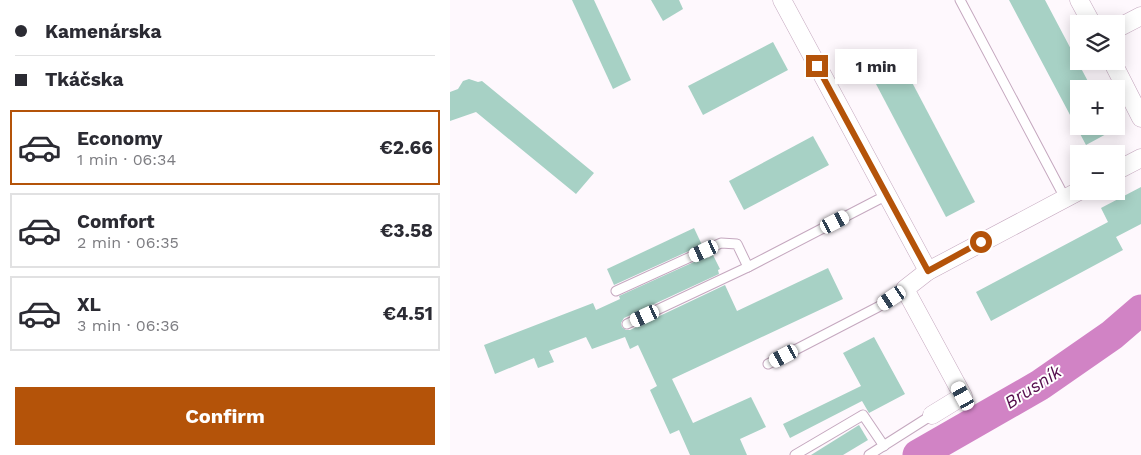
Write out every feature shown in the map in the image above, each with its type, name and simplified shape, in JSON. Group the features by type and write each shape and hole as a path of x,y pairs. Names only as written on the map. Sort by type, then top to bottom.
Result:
{"street":[{"path":"782,0 928,271"},
{"path":"1079,0 1087,15"},
{"path":"1125,24 1141,16"},
{"path":"1117,70 1141,118"},
{"path":"1125,166 1141,158"},
{"path":"932,415 963,396 905,289 928,271 1070,196"}],"lane":[{"path":"960,0 1070,192"},
{"path":"627,324 748,267 887,195"},
{"path":"616,291 721,243 737,244 748,267"},
{"path":"768,364 878,307 905,289"},
{"path":"794,455 863,415 884,446"},
{"path":"870,455 932,415"}],"building":[{"path":"572,0 594,0 631,80 613,89"},
{"path":"651,0 679,0 683,9 663,21"},
{"path":"1009,0 1045,0 1070,47 1070,70 1082,70 1087,80 1070,80 1070,115"},
{"path":"773,42 788,70 703,115 688,86"},
{"path":"905,69 975,202 946,217 876,84"},
{"path":"469,79 478,82 482,81 594,173 576,194 476,112 450,121 450,92 458,89 463,81"},
{"path":"1081,135 1104,135 1086,145"},
{"path":"813,136 829,165 744,210 729,181"},
{"path":"1141,187 1141,224 1116,237 1123,250 991,321 976,292 1108,222 1101,208 1116,200 1125,200 1125,195"},
{"path":"694,228 702,245 614,285 607,269"},
{"path":"713,255 720,269 718,270 719,274 624,318 621,323 622,327 630,330 725,285 737,311 828,268 843,299 672,379 693,423 751,397 766,427 740,439 747,455 690,455 679,430 670,434 650,390 657,386 638,345 630,349 625,337 592,349 586,337 549,351 554,362 538,368 534,358 495,374 484,345 593,303 596,310 620,299 619,296"},
{"path":"874,337 905,394 869,413 862,401 790,438 783,424 861,386 843,353"},
{"path":"859,425 868,440 843,455 811,455"}],"waterway":[{"name":"Brusník","path":"918,455 1040,385 1112,335 1141,310"}],"route":[{"path":"817,66 928,271 981,242"}]}
